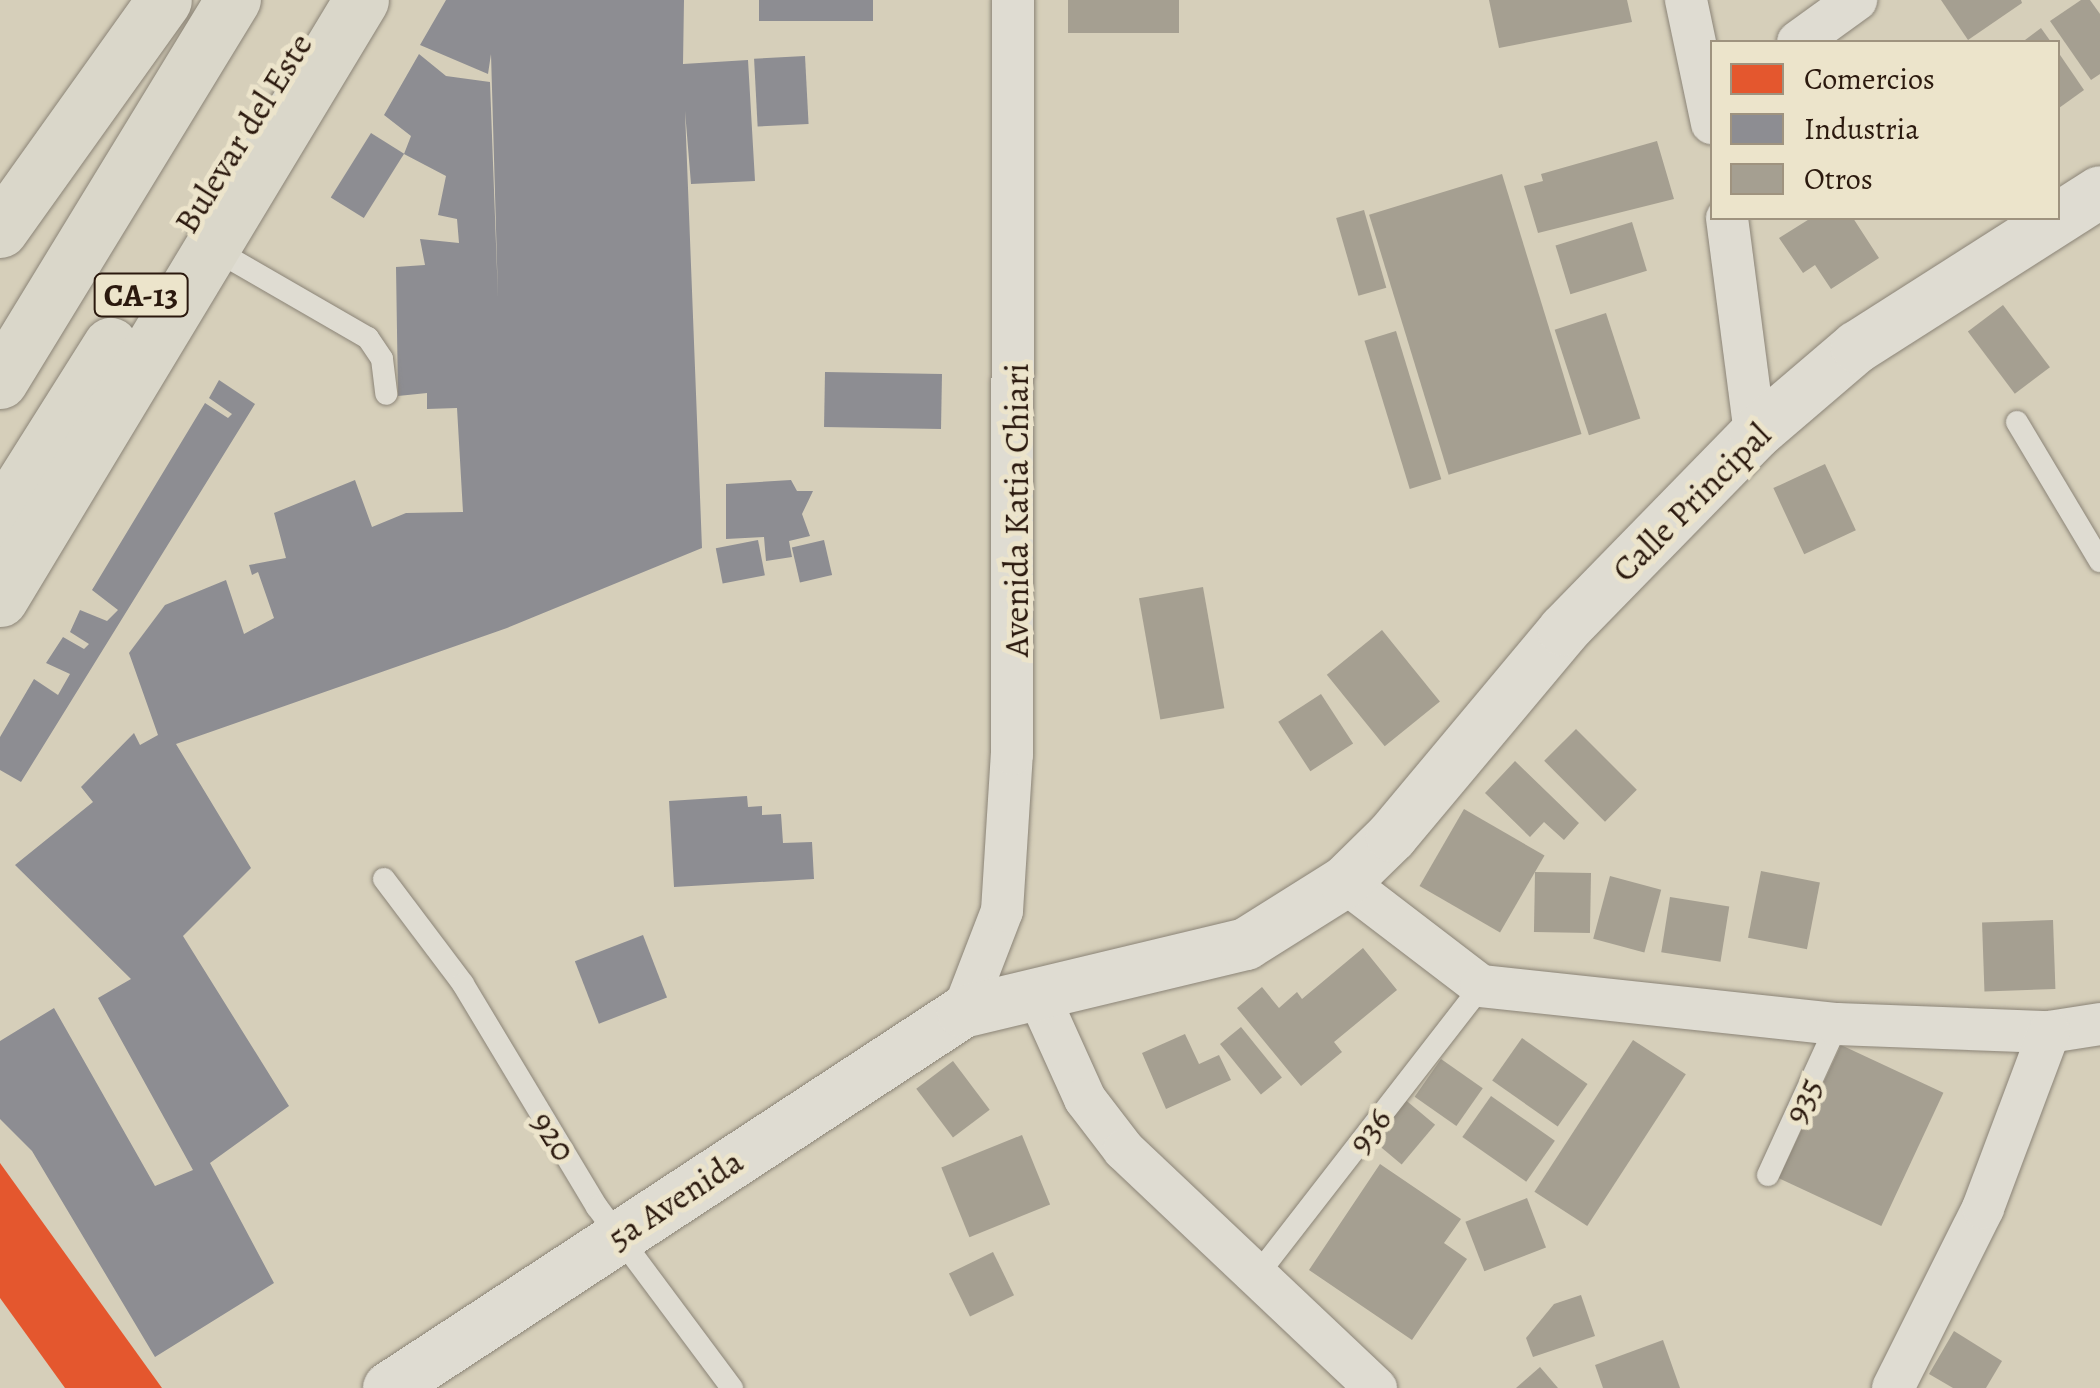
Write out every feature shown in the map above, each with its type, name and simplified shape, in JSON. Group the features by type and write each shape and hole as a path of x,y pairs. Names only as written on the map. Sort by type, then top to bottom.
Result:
{"highway":[{"path":"0,230 164,0"},
{"name":"Bulevar del Este","path":"0,520 326,0"},
{"path":"0,599 361,0"},
{"name":"CA-13","path":"0,381 224,15"}],"street":[{"name":"Avenida Katia Chiari","path":"963,1012 1002,911 1012,754 1013,0"},
{"path":"1686,0 1710,103"},
{"path":"1801,40 1856,0"},
{"name":"Calle Principal","path":"2060,218 2100,192"},
{"path":"1727,220 1755,434"},
{"name":"Calle Principal","path":"963,1012 1039,997 1246,944 1345,882 1392,836 1564,630 1755,434 1857,347 2056,220"},
{"path":"1345,882 1481,986 1837,1024 2049,1032 2100,1024"},
{"path":"1039,997 1085,1099 1124,1150 1258,1274 1365,1383"},
{"name":"5a Avenida","path":"389,1388 963,1012"},
{"path":"1892,1388 1983,1208 2049,1032"}],"lane":[{"path":"212,248 368,338 382,359 386,394"},
{"path":"2017,422 2100,561"},
{"name":"920","path":"384,879 418,915 620,1235 732,1388"},
{"name":"936","path":"1258,1274 1481,986"},
{"name":"935","path":"1768,1175 1837,1024"}],"building: Comercios":[{"path":"0,1163 162,1388 65,1388 0,1298"}],"building: Industria":[{"path":"446,0 684,0 683,64 748,60 755,181 691,184 685,111 702,548 507,628 176,744 251,868 183,936 289,1106 210,1163 274,1283 155,1357 32,1151 0,1119 0,1041 54,1008 155,1186 193,1170 98,998 131,979 15,865 93,802 81,787 134,733 140,745 158,735 129,653 165,605 226,580 244,634 274,618 258,572 252,575 249,565 286,558 274,513 355,480 372,527 406,513 463,512 457,408 427,409 427,393 398,396 396,267 425,265 420,239 459,243 457,219 438,215 446,176 404,154 411,136 384,115 419,54 446,76 490,82 498,298 491,54 488,74 420,45"},
{"path":"759,0 873,0 873,21 759,21"},
{"path":"805,56 809,124 758,127 754,59"},
{"path":"371,133 404,154 364,218 331,197"},
{"path":"825,372 942,374 941,429 824,427"},
{"path":"219,380 255,404 21,782 0,770 0,737 34,679 58,695 70,674 46,663 63,637 84,649 89,644 70,632 80,610 107,621 118,610 92,590 205,403 228,418 232,414 209,398"},
{"path":"791,480 797,491 813,491 802,514 810,536 789,541 792,557 766,561 764,537 726,539 726,484"},
{"path":"758,540 765,575 723,584 716,548"},
{"path":"824,540 832,575 800,583 792,547"},
{"path":"747,796 748,807 762,806 762,815 781,814 783,843 812,842 814,879 674,887 669,801"},
{"path":"643,935 667,998 599,1024 575,961"}],"building: Otros":[{"path":"1068,0 1179,0 1179,33 1068,33"},
{"path":"1489,0 1627,0 1632,22 1499,48"},
{"path":"1941,0 2021,0 2022,3 1968,40"},
{"path":"2081,0 2090,0 2100,14 2100,74 2091,80 2050,21"},
{"path":"2041,28 2050,40 2025,40"},
{"path":"2060,55 2084,90 2060,107"},
{"path":"1657,141 1674,199 1538,233 1524,186 1543,181 1541,174"},
{"path":"1502,174 1582,434 1449,475 1369,215"},
{"path":"1364,210 1386,288 1358,296 1336,218"},
{"path":"1808,220 1854,220 1879,258 1831,289 1815,265 1803,273 1779,238"},
{"path":"1632,222 1647,271 1570,294 1555,245"},
{"path":"2003,305 2050,367 2015,394 1968,331"},
{"path":"1606,313 1640,419 1589,435 1555,330"},
{"path":"1396,331 1441,479 1410,489 1364,341"},
{"path":"1825,464 1856,530 1804,554 1773,488"},
{"path":"1203,587 1224,708 1160,719 1139,598"},
{"path":"1382,630 1440,701 1385,746 1327,675"},
{"path":"1321,694 1353,743 1310,771 1278,722"},
{"path":"1576,729 1637,790 1605,822 1544,761"},
{"path":"1515,761 1579,823 1564,840 1544,822 1530,837 1485,793"},
{"path":"1464,809 1545,855 1500,933 1420,886"},
{"path":"1761,871 1820,882 1807,949 1748,938"},
{"path":"1535,872 1591,873 1590,933 1534,932"},
{"path":"1610,876 1661,890 1644,953 1593,939"},
{"path":"1670,897 1729,906 1721,962 1661,952"},
{"path":"2053,920 2055,989 1984,991 1982,922"},
{"path":"1363,948 1397,990 1334,1042 1342,1052 1301,1086 1237,1008 1262,987 1279,1008 1297,992 1302,999"},
{"path":"1241,1027 1282,1078 1261,1095 1220,1044"},
{"path":"1185,1034 1199,1064 1219,1055 1231,1080 1166,1109 1142,1053"},
{"path":"1522,1038 1588,1084 1558,1126 1492,1081"},
{"path":"1633,1040 1686,1074 1587,1226 1534,1192"},
{"path":"1841,1045 1943,1093 1881,1226 1779,1178"},
{"path":"1441,1059 1483,1088 1456,1126 1415,1097"},
{"path":"953,1061 990,1110 953,1137 916,1089"},
{"path":"1396,1092 1435,1125 1402,1165 1363,1132"},
{"path":"1491,1096 1555,1141 1526,1182 1462,1137"},
{"path":"1022,1135 1050,1205 969,1237 941,1168"},
{"path":"1380,1164 1461,1219 1444,1243 1467,1259 1412,1340 1309,1270"},
{"path":"1527,1198 1546,1247 1484,1271 1465,1222"},
{"path":"993,1252 1014,1295 970,1317 949,1273"},
{"path":"1581,1295 1595,1336 1533,1357 1526,1338 1554,1304"},
{"path":"1954,1331 2002,1361 1986,1388 1953,1388 1929,1374"},
{"path":"1663,1340 1680,1388 1603,1388 1595,1365"},
{"path":"1540,1367 1558,1388 1516,1388"}]}
